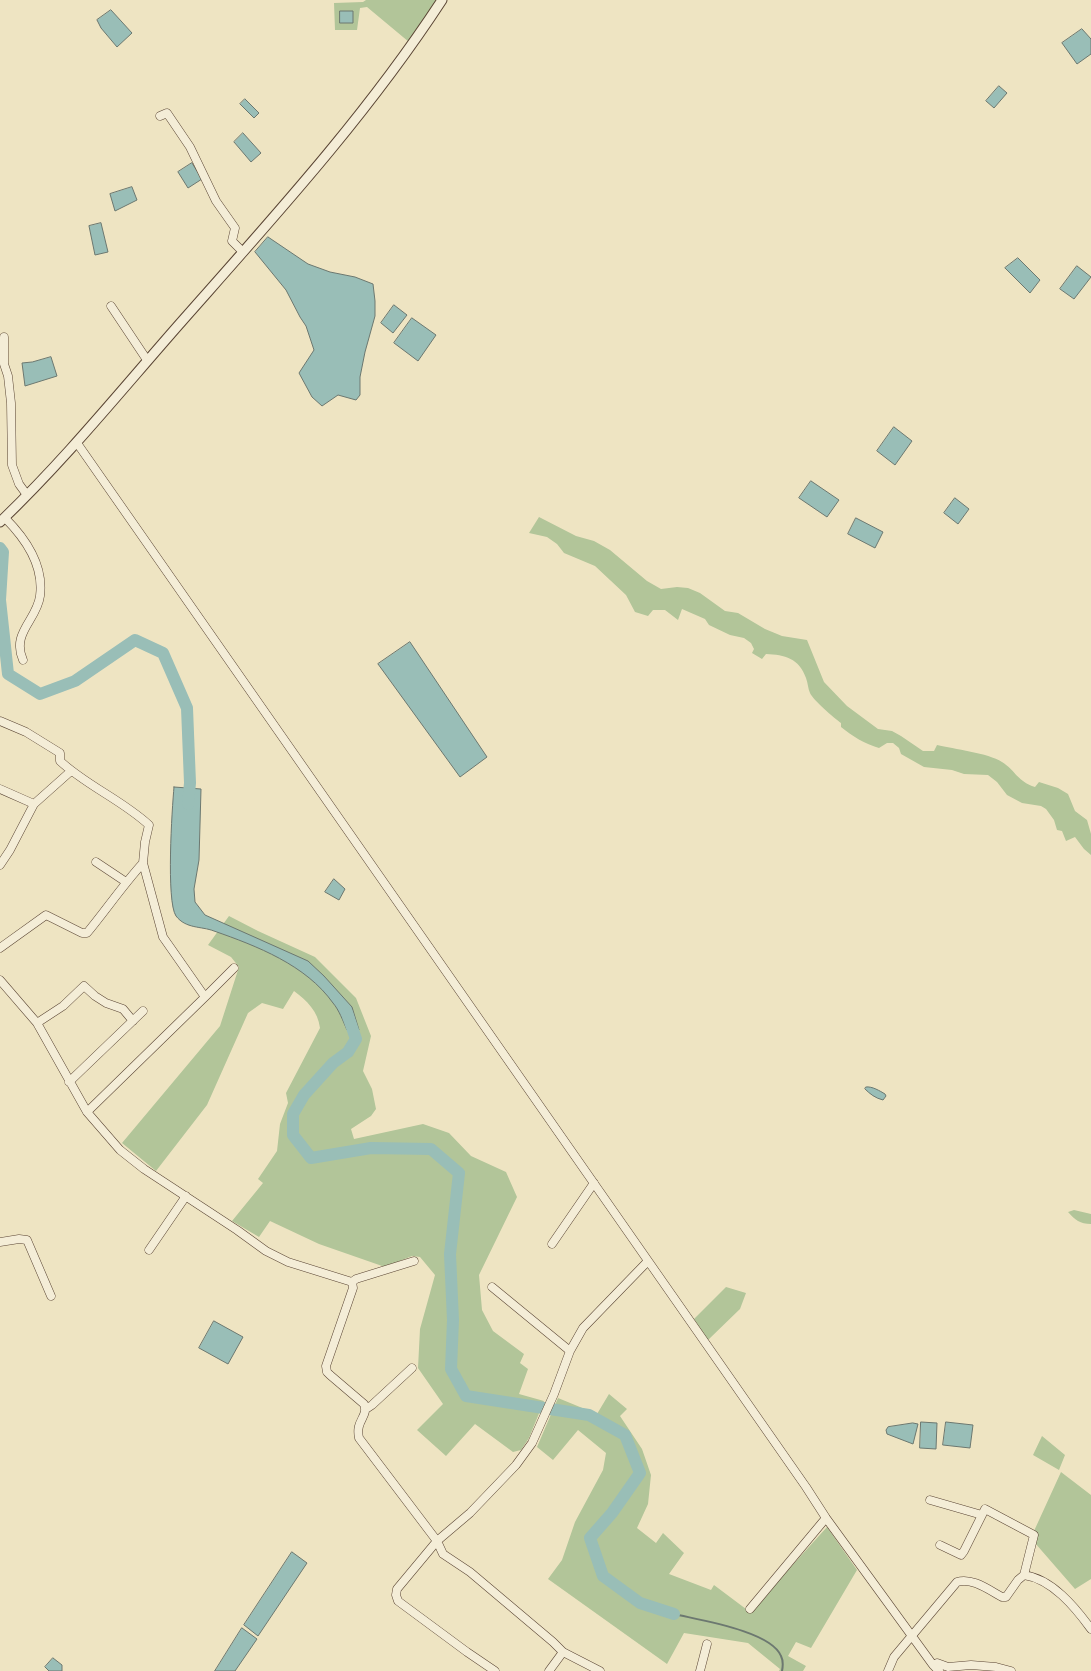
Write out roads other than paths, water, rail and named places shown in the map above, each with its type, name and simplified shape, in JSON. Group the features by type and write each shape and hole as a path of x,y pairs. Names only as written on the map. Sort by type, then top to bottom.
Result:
{"street":[{"path":"23,660 19,652 20,639 40,597 39,578 28,545 19,532 2,520 77,443 147,360 328,154 406,53 442,0"},
{"path":"160,116 167,113 190,147 216,202 235,228 232,241 243,252"},
{"path":"111,306 147,360"},
{"path":"4,338 4,364 8,376 11,403 12,465 19,484 27,495"},
{"path":"77,443 801,1478 826,1518 932,1665 939,1671"},
{"path":"0,721 26,732 60,753 60,760 71,771 135,812 149,825 143,863 163,937 204,997"},
{"path":"0,865 34,804 71,771"},
{"path":"0,789 34,804"},
{"path":"96,862 126,882"},
{"path":"0,948 46,915 82,933 87,933 143,863"},
{"path":"87,1112 234,968"},
{"path":"0,980 37,1024 87,1112 120,1150 144,1169 266,1251 288,1262 352,1282"},
{"path":"37,1024 63,1006 84,986 106,1003 123,1009 133,1021"},
{"path":"69,1082 143,1011"},
{"path":"552,1244 594,1182"},
{"path":"149,1250 186,1196"},
{"path":"0,1242 19,1239 27,1240 51,1296"},
{"path":"352,1282 356,1279 414,1261"},
{"path":"495,1671 398,1601 397,1590 437,1541 494,1490 516,1465 532,1442 548,1409 570,1351 583,1328 648,1261"},
{"path":"352,1282 353,1288 326,1366 327,1372 364,1404 366,1409"},
{"path":"492,1287 570,1351"},
{"path":"412,1368 366,1409 358,1424 359,1438 437,1541 443,1554 470,1572 563,1652 600,1671"},
{"path":"930,1500 982,1515"},
{"path":"888,1671 894,1657 957,1582 962,1580 971,1581 1002,1597 1006,1597 1024,1575 1034,1535 985,1509 961,1555 940,1545"},
{"path":"750,1609 826,1518"},
{"path":"1024,1575 1040,1580 1064,1598 1080,1614 1091,1629"},
{"path":"700,1671 707,1644"},
{"path":"549,1671 563,1652"},
{"path":"932,1665 937,1663 948,1667 971,1665 996,1667 1011,1671"}],"water":[{"path":"111,10 132,33 117,47 101,28 97,20"},
{"path":"340,11 353,11 353,23 340,23"},
{"path":"1082,29 1091,39 1091,54 1077,64 1062,43"},
{"path":"999,86 1007,93 994,108 986,101"},
{"path":"245,99 259,113 254,118 240,104"},
{"path":"243,133 261,153 251,162 234,142"},
{"path":"192,163 202,179 188,188 178,172"},
{"path":"132,187 137,200 115,211 110,194"},
{"path":"101,223 108,252 95,255 89,226"},
{"path":"268,237 308,264 373,284 375,316 360,377 360,395 356,400 338,395 322,406 312,397 299,373 314,350 306,326 286,290 255,252"},
{"path":"1018,258 1040,280 1030,293 1005,268"},
{"path":"1077,266 1091,277 1074,299 1060,289"},
{"path":"394,305 407,315 393,333 381,323"},
{"path":"412,318 436,335 418,361 394,343"},
{"path":"51,357 57,376 25,386 22,363"},
{"path":"894,427 912,441 895,465 877,451"},
{"path":"811,481 839,500 827,517 799,498"},
{"path":"955,498 969,509 958,524 944,513"},
{"path":"856,518 883,532 875,548 848,534"},
{"path":"410,642 487,757 460,777 378,664"},
{"path":"174,787 201,789 199,860 194,889 195,902 205,915 308,961 352,1007 359,1030 347,1030 333,1003 322,990 295,967 247,943 209,929 184,923 176,916 171,893 170,874"},
{"path":"334,879 345,889 339,900 325,892"},
{"path":"866,1087 876,1089 886,1096 883,1100 873,1096 865,1089"},
{"path":"214,1321 243,1337 228,1364 199,1348"},
{"path":"921,1422 937,1423 936,1449 920,1448"},
{"path":"946,1422 973,1425 970,1448 943,1445"},
{"path":"918,1424 913,1444 887,1434 886,1430 888,1427"},
{"path":"292,1552 307,1563 258,1636 244,1625"},
{"path":"242,1628 257,1639 235,1671 215,1671"},
{"path":"53,1658 62,1665 62,1671 49,1671 45,1667"}],"waterway":[{"path":"0,548 3,552 0,600 8,674 40,694 75,681 135,640 163,653 187,708 190,783 188,804"},
{"path":"347,1013 356,1039 348,1052 333,1063 304,1095 293,1114 293,1135 311,1158 371,1148 431,1149 459,1173 450,1254 453,1320 451,1369 466,1396 589,1415 625,1435 640,1473 612,1513 590,1538 603,1576 640,1603 674,1614"},
{"path":"674,1614 716,1623 749,1633 764,1640 775,1647 781,1656 783,1663 782,1671"}]}
